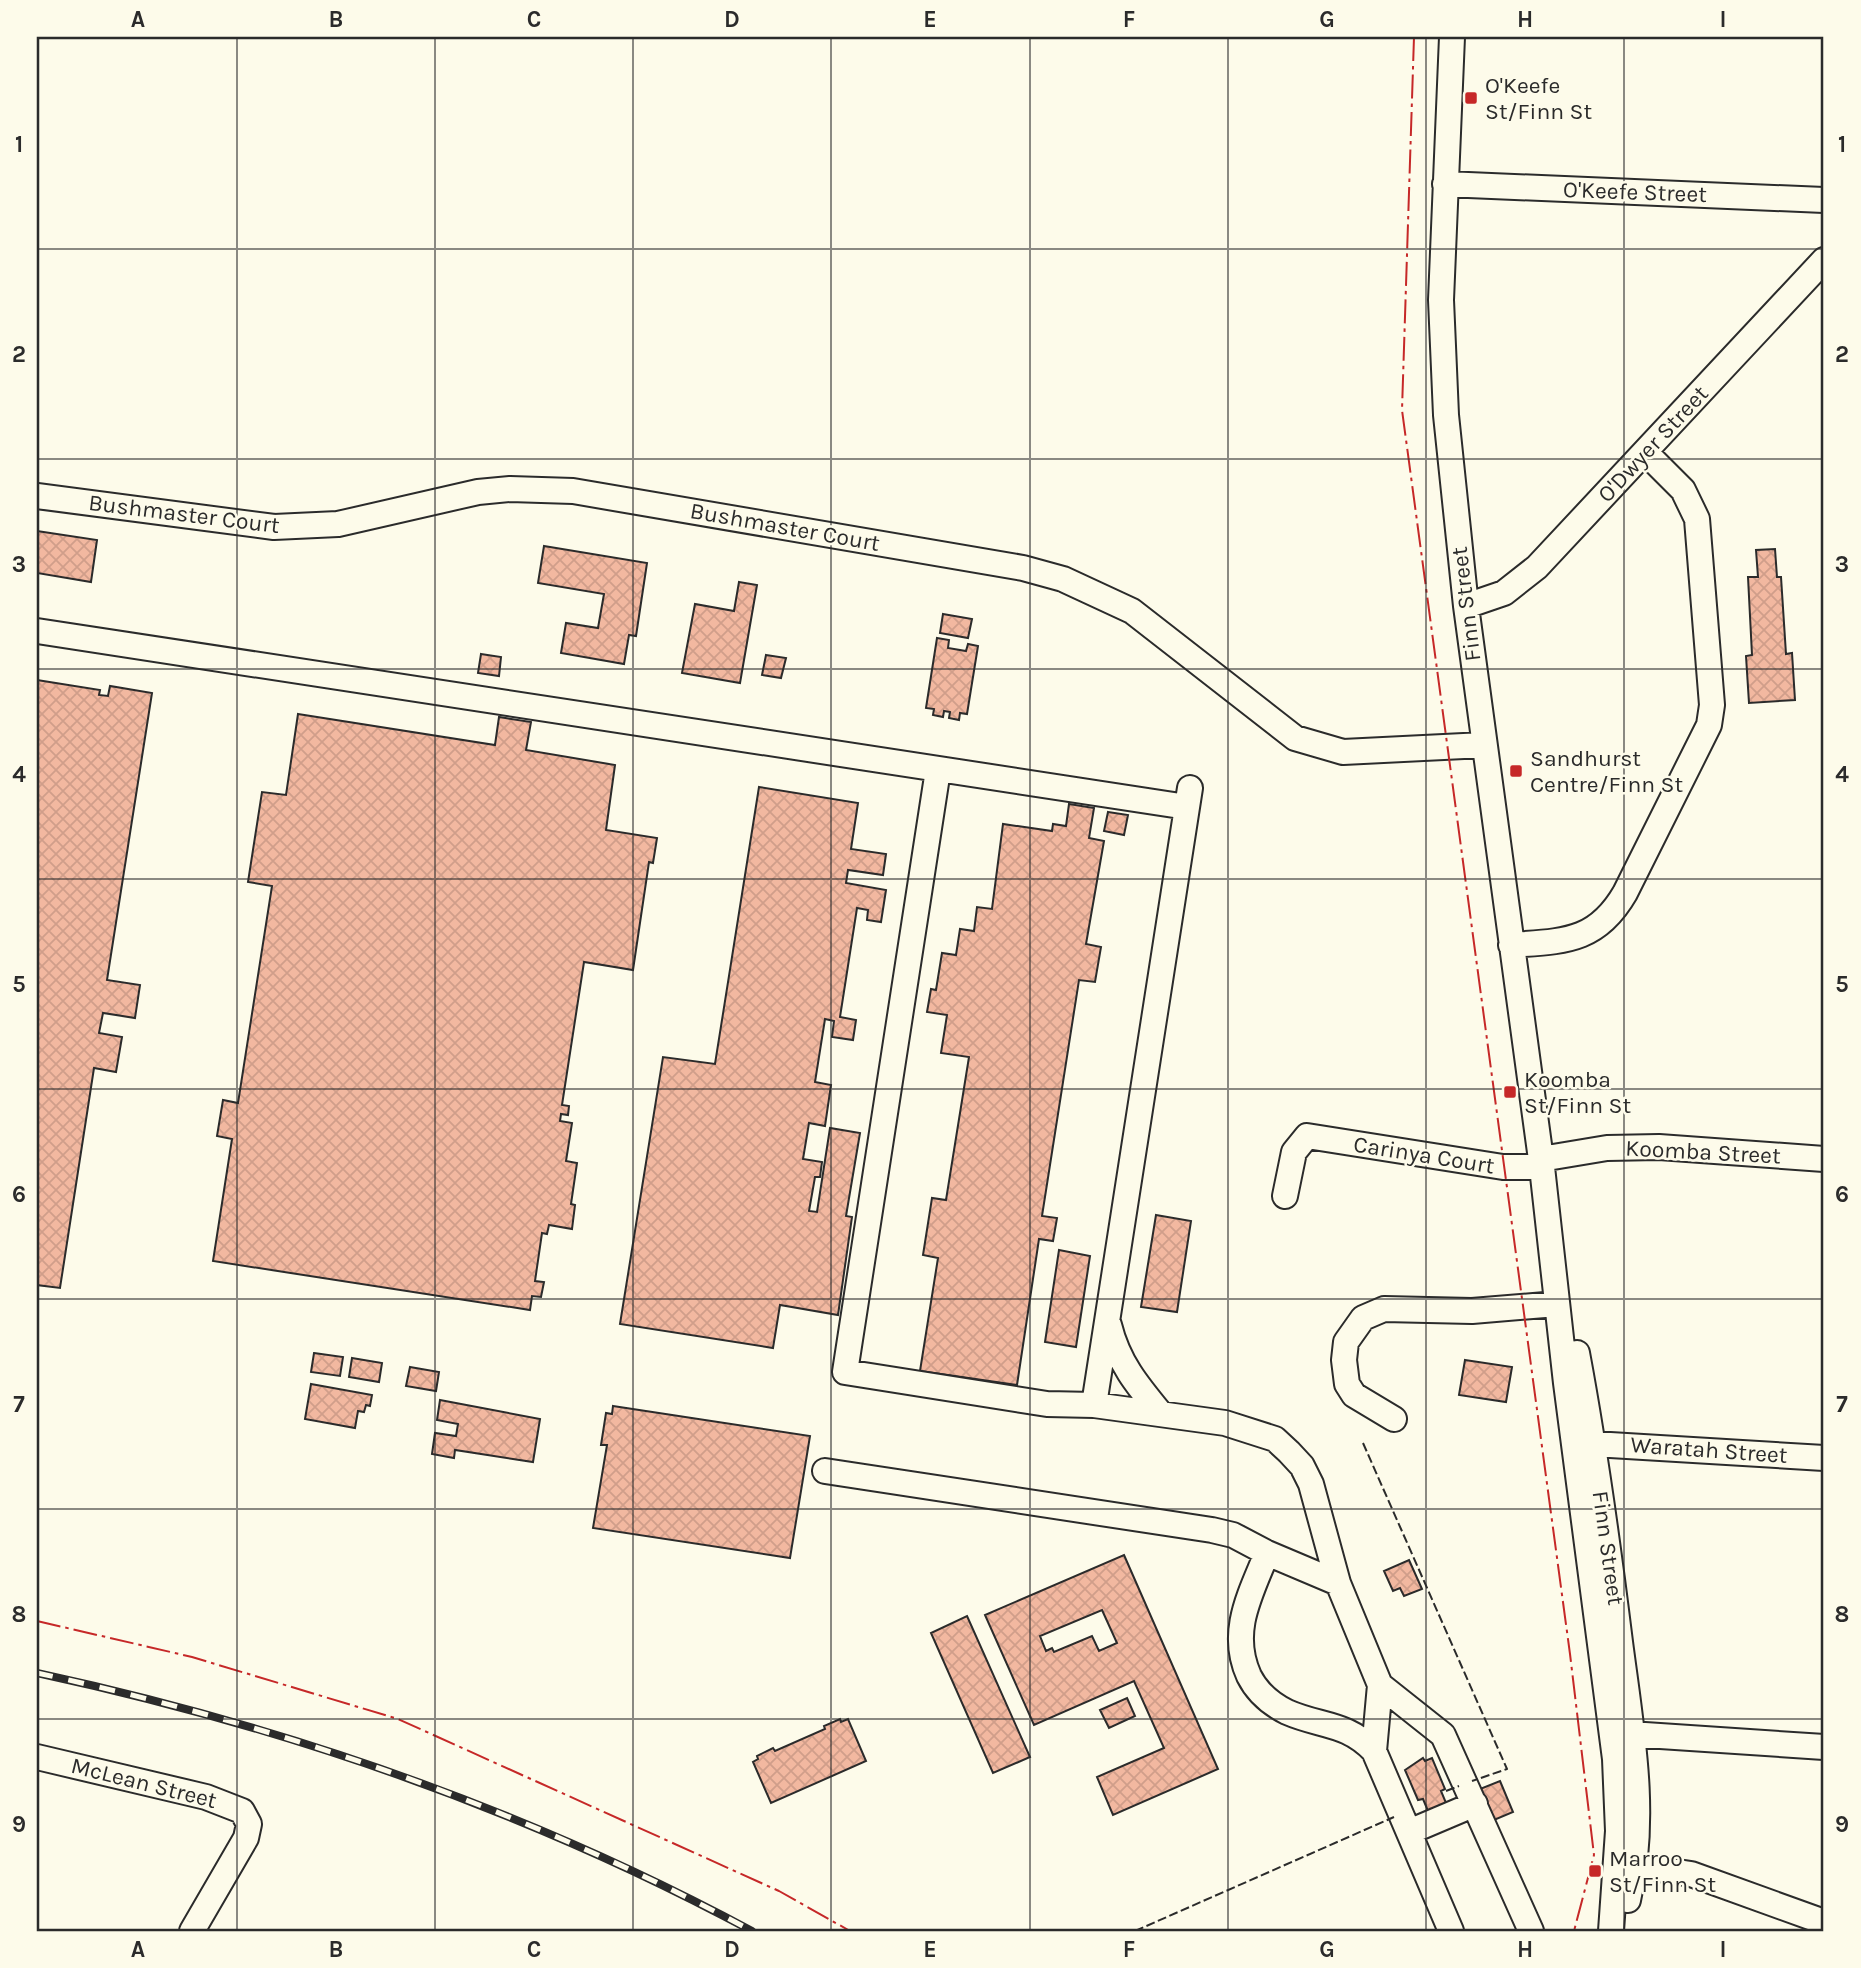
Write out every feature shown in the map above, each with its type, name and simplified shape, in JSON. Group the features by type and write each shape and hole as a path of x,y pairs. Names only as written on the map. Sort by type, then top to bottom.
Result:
{"street":[{"name":"Finn Street","path":"1452,37 1442,353 1466,607 1483,745 1583,1443 1621,1733 1617,1780 1626,1864 1619,1931"},
{"name":"O'Keefe Street","path":"1446,184 1824,200"},
{"name":"O'Dwyer Street","path":"1466,607 1504,593 1528,576 1824,260"},
{"path":"1511,945 1577,938 1597,928 1608,918 1625,893 1709,725 1712,705 1697,519 1684,491 1645,452"},
{"name":"Bushmaster Court","path":"37,496 274,527 338,524 478,492 542,489 573,491 979,559 1063,579 1132,611 1184,649 1271,722 1295,738 1320,748 1369,752 1483,745"},
{"path":"37,631 938,770 1188,797 1094,1405"},
{"path":"938,770 845,1372 1047,1404 1094,1405 1161,1414 1253,1430 1275,1439 1302,1466 1318,1503 1338,1583 1380,1685 1374,1751"},
{"name":"Carinya Court","path":"1285,1196 1294,1152 1307,1136 1503,1167 1541,1163"},
{"name":"Koomba Street","path":"1541,1163 1607,1148 1660,1147 1824,1159"},
{"name":"Finn Street","path":"1541,1163 1557,1304 1583,1443"},
{"path":"1394,1419 1354,1395 1347,1384 1343,1360 1346,1342 1363,1318 1384,1309 1472,1311 1557,1304"},
{"path":"1107,1321 1114,1347 1131,1379 1161,1414"},
{"name":"Waratah Street","path":"1583,1443 1824,1458"},
{"path":"825,1471 1212,1530 1233,1535 1267,1553 1338,1583"},
{"path":"1267,1553 1240,1628 1239,1643 1253,1683 1266,1700 1288,1712 1351,1732 1374,1751 1451,1931"},
{"path":"1380,1685 1443,1735 1531,1931"},
{"path":"1621,1733 1824,1747"},
{"name":"McLean Street","path":"37,1757 224,1801 246,1816 249,1824 246,1838 192,1931"},
{"path":"1409,1832 1475,1804"},
{"name":"Finn Street","path":"1611,1931 1626,1864"},
{"path":"1626,1864 1691,1874 1824,1922"}],"building":[{"path":"37,531 97,540 91,582 37,573"},
{"path":"544,546 647,563 636,636 629,635 624,664 561,653 566,623 598,628 604,594 538,583"},
{"path":"1775,549 1777,577 1781,577 1786,654 1792,653 1795,700 1749,703 1746,656 1752,655 1748,577 1758,577 1756,550"},
{"path":"739,582 757,585 740,683 682,673 695,604 734,611"},
{"path":"943,614 972,619 968,638 940,633"},
{"path":"937,638 949,640 948,648 966,651 968,644 978,646 967,714 960,713 959,720 949,718 950,712 944,711 943,717 933,715 934,709 926,708"},
{"path":"481,654 501,657 499,676 478,673"},
{"path":"766,655 786,658 781,678 762,675"},
{"path":"37,680 100,690 99,695 108,696 110,686 152,693 107,980 140,985 135,1018 103,1013 99,1033 122,1037 116,1072 94,1068 60,1288 37,1285"},
{"path":"298,714 495,745 499,717 531,722 526,750 615,765 606,830 657,838 653,863 649,862 633,970 584,962 562,1105 569,1106 568,1115 561,1114 560,1121 572,1123 566,1161 577,1163 571,1204 575,1205 572,1229 549,1225 547,1234 542,1233 535,1281 544,1282 541,1297 532,1296 530,1310 213,1261 232,1139 217,1136 223,1100 238,1103 272,886 248,882 262,792 286,795"},
{"path":"759,787 858,803 851,849 886,854 883,875 848,870 846,883 886,890 881,922 867,920 868,910 857,908 840,1017 856,1020 853,1040 832,1037 834,1021 825,1019 815,1082 831,1085 825,1126 809,1123 803,1159 822,1162 820,1177 815,1177 809,1211 817,1212 830,1128 860,1133 846,1216 852,1217 838,1315 780,1305 773,1348 620,1324 663,1057 715,1064"},
{"path":"1069,804 1094,808 1089,838 1104,841 1086,944 1101,947 1095,982 1079,980 1042,1216 1057,1218 1053,1241 1039,1239 1017,1385 920,1371 938,1258 923,1255 932,1198 946,1200 969,1057 941,1053 947,1015 927,1012 931,989 936,990 942,953 956,955 960,929 974,931 977,907 992,909 1003,824 1052,831 1053,824 1066,826"},
{"path":"1108,812 1128,815 1124,835 1104,831"},
{"path":"1156,1215 1191,1221 1177,1312 1141,1307"},
{"path":"1059,1250 1090,1256 1076,1347 1045,1342"},
{"path":"314,1353 343,1357 340,1376 311,1372"},
{"path":"352,1358 382,1363 379,1382 349,1377"},
{"path":"1465,1360 1512,1367 1506,1402 1459,1395"},
{"path":"410,1367 439,1372 436,1391 406,1386"},
{"path":"311,1384 372,1395 370,1406 366,1405 364,1412 358,1411 355,1428 305,1419"},
{"path":"440,1400 540,1419 533,1462 455,1450 454,1458 432,1454 435,1433 456,1436 458,1424 437,1420"},
{"path":"613,1406 810,1436 790,1558 593,1528 607,1445 601,1445 606,1413 612,1414"},
{"path":"1124,1555 1218,1769 1113,1815 1097,1777 1164,1748 1134,1681 1034,1725 985,1615","holes":["1102,1610 1117,1643 1099,1651 1092,1636 1054,1652 1052,1648 1046,1651 1040,1636"]},
{"path":"1409,1560 1422,1589 1404,1596 1400,1588 1393,1591 1384,1571"},
{"path":"967,1616 1030,1757 993,1773 931,1633"},
{"path":"1127,1698 1135,1716 1109,1728 1100,1710"},
{"path":"840,1719 841,1722 848,1719 866,1761 771,1803 753,1762 758,1759 757,1756 825,1729 824,1726"},
{"path":"1423,1758 1425,1761 1432,1758 1445,1789 1441,1791 1446,1803 1428,1811 1423,1799 1418,1800 1405,1770"},
{"path":"1500,1781 1513,1812 1494,1820 1480,1789"}],"railway":[{"path":"37,1673 223,1719 404,1777 581,1847 752,1931"}],"fence":[{"path":"1363,1443 1507,1769 1472,1781"},
{"path":"1446,1791 1459,1786"},
{"path":"1135,1931 1394,1817"}],"power":[{"path":"1414,37 1402,410 1570,1654 1594,1855 1574,1931"},
{"path":"37,1621 192,1657 398,1719 779,1891 850,1931"}],"place":[{"name":"O'Keefe St/Finn St","path":"1471,98"},
{"name":"Sandhurst Centre/Finn St","path":"1516,771"},
{"name":"Koomba St/Finn St","path":"1510,1092"},
{"name":"Marroo St/Finn St","path":"1595,1871"}]}
